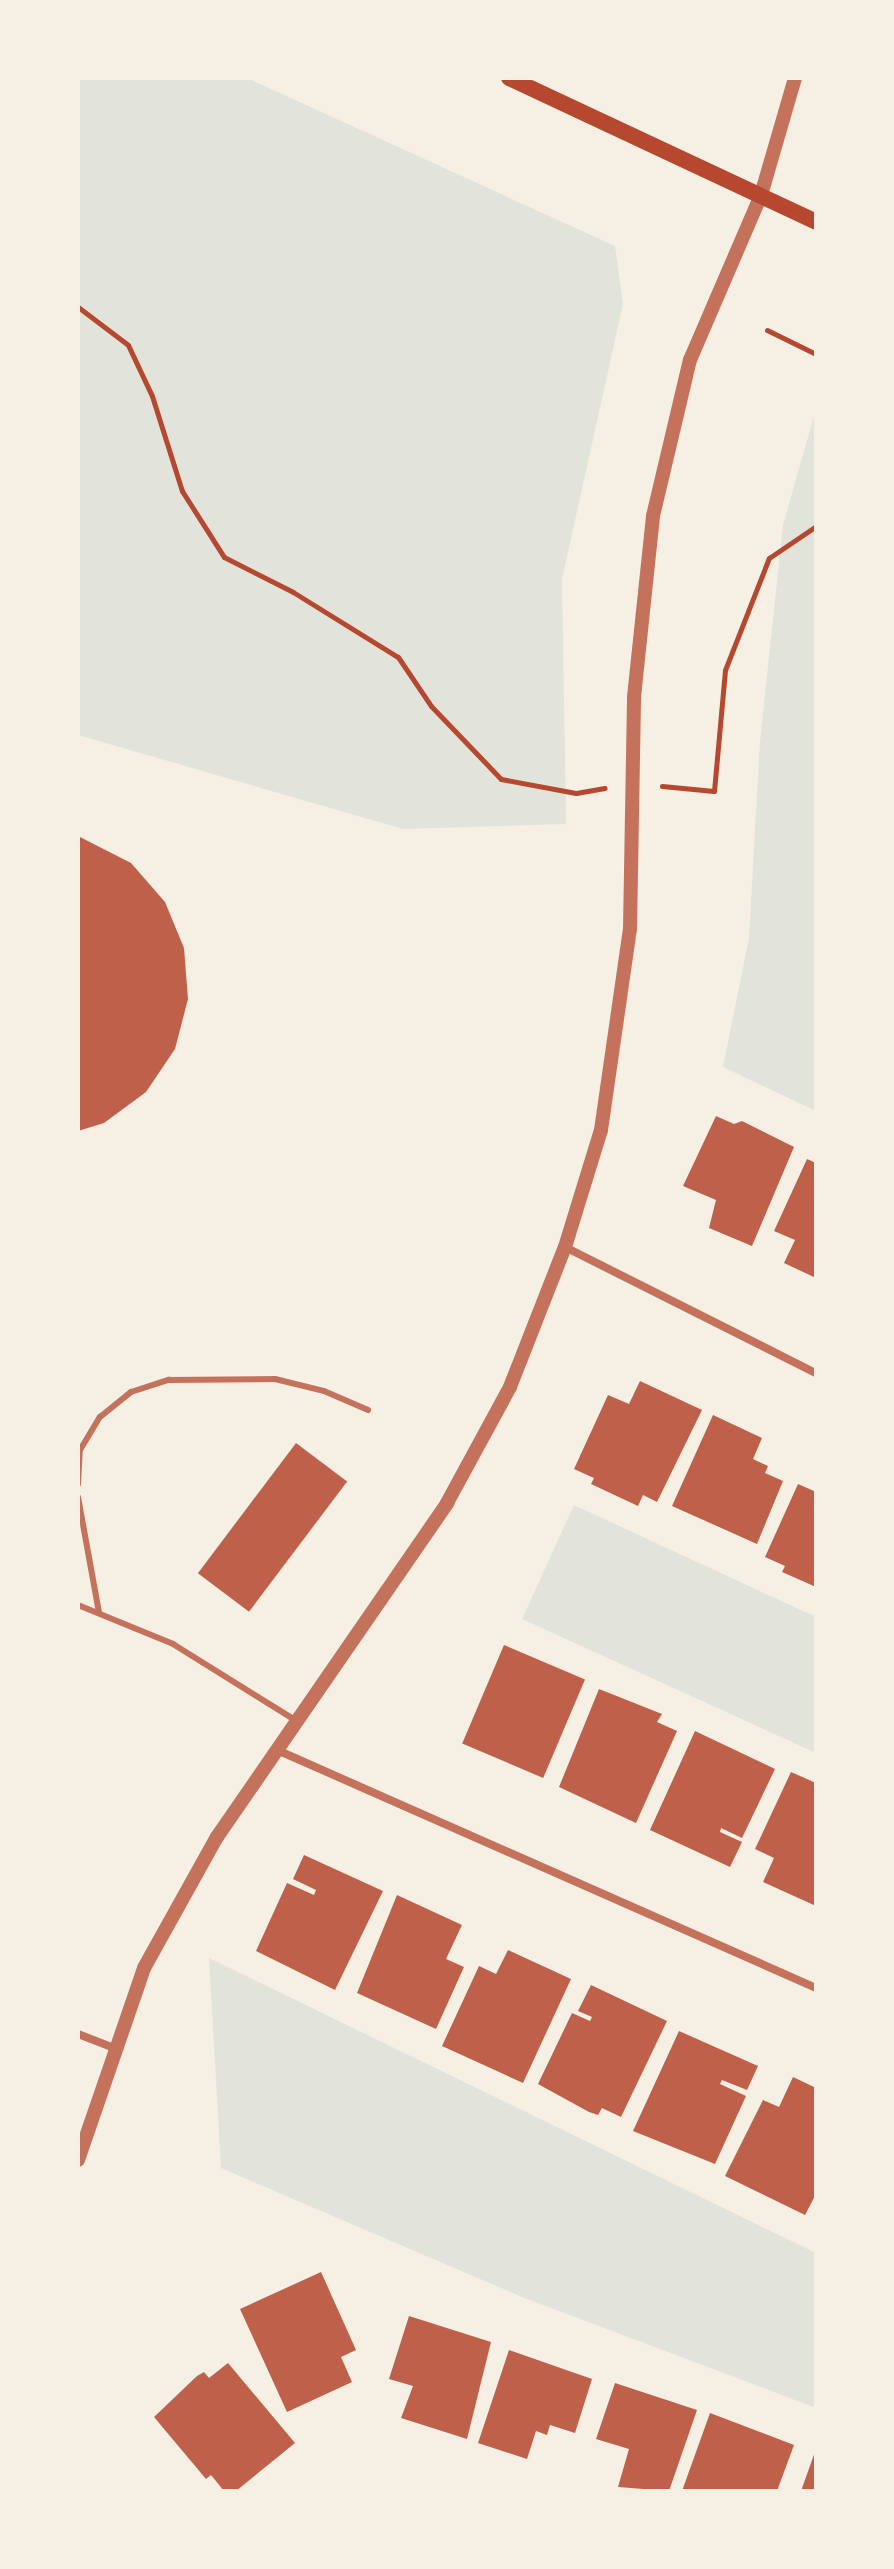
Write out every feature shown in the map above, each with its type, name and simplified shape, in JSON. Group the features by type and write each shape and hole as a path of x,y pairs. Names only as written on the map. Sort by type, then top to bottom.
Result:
{"main road":[{"path":"509,78 816,222"}],"street":[{"path":"78,2160 112,2047 144,1968 217,1837 447,1503 510,1387 565,1247 601,1130 630,929 634,697 653,516 690,360 761,195 795,78"},
{"path":"565,1247 816,1373"},
{"path":"276,1750 816,1988"},
{"path":"78,2034 112,2047"}],"lane":[{"path":"78,1484 80,1450 100,1417 131,1392 169,1380 275,1379 324,1391 368,1410"},
{"path":"78,1497 99,1613"},
{"path":"78,1605 173,1644 298,1722"}],"path":[{"path":"78,307 128,345 152,396 182,491 224,557 293,592 398,657 431,706 501,779 576,793 634,783 714,791 725,670 769,558 816,526"},
{"path":"767,330 816,354"}],"shaded area":[{"path":"78,78 247,78 615,246 623,304 562,579 566,824 403,829 78,735"},
{"path":"816,409 816,1111 723,1067 749,938 760,741 783,525"},
{"path":"574,1505 816,1617 816,1753 522,1619"},
{"path":"209,1958 816,2253 816,2408 522,2297 221,2168"}],"building":[{"path":"78,836 131,863 165,902 184,948 188,999 175,1049 146,1092 104,1123 78,1131"},
{"path":"716,1116 734,1124 742,1121 794,1147 752,1246 709,1228 716,1200 683,1186"},
{"path":"807,1159 816,1163 816,1278 784,1263 795,1240 774,1231"},
{"path":"640,1381 702,1410 657,1502 643,1495 638,1506 591,1484 594,1478 574,1469 608,1395 629,1404"},
{"path":"713,1415 762,1438 753,1459 768,1466 765,1473 783,1481 757,1544 672,1506"},
{"path":"296,1443 347,1482 249,1612 198,1573"},
{"path":"798,1484 814,1491 816,1486 816,1587 782,1572 785,1566 765,1557"},
{"path":"504,1645 585,1679 543,1778 462,1743"},
{"path":"599,1689 662,1714 657,1722 677,1731 636,1823 559,1787"},
{"path":"695,1731 775,1769 742,1838 721,1828 720,1832 742,1842 730,1867 650,1830"},
{"path":"791,1772 816,1783 816,1906 763,1882 774,1858 755,1849"},
{"path":"304,1855 383,1891 335,1990 256,1951 287,1883 314,1895 316,1890 293,1879"},
{"path":"397,1895 462,1925 446,1959 464,1967 436,2029 357,1993"},
{"path":"508,1950 571,1979 523,2083 442,2046 479,1966 496,1974"},
{"path":"591,1985 667,2021 621,2117 602,2108 598,2115 589,2112 538,2084 572,2013 590,2021 592,2017 578,2011"},
{"path":"679,2031 758,2066 747,2090 722,2080 720,2084 746,2096 715,2164 633,2131"},
{"path":"793,2077 816,2088 816,2194 805,2215 725,2176 763,2100 779,2107"},
{"path":"321,2272 356,2350 341,2357 352,2382 287,2412 240,2309"},
{"path":"409,2316 491,2342 467,2439 401,2418 413,2386 389,2379"},
{"path":"509,2350 592,2379 575,2433 550,2425 547,2435 536,2431 527,2459 478,2443"},
{"path":"228,2363 295,2443 236,2491 224,2491 211,2475 206,2479 154,2417 197,2376 204,2372 209,2378"},
{"path":"615,2383 697,2410 669,2491 618,2487 629,2449 596,2439"},
{"path":"710,2413 794,2445 777,2491 682,2491"},
{"path":"816,2449 816,2491 801,2491"}]}
